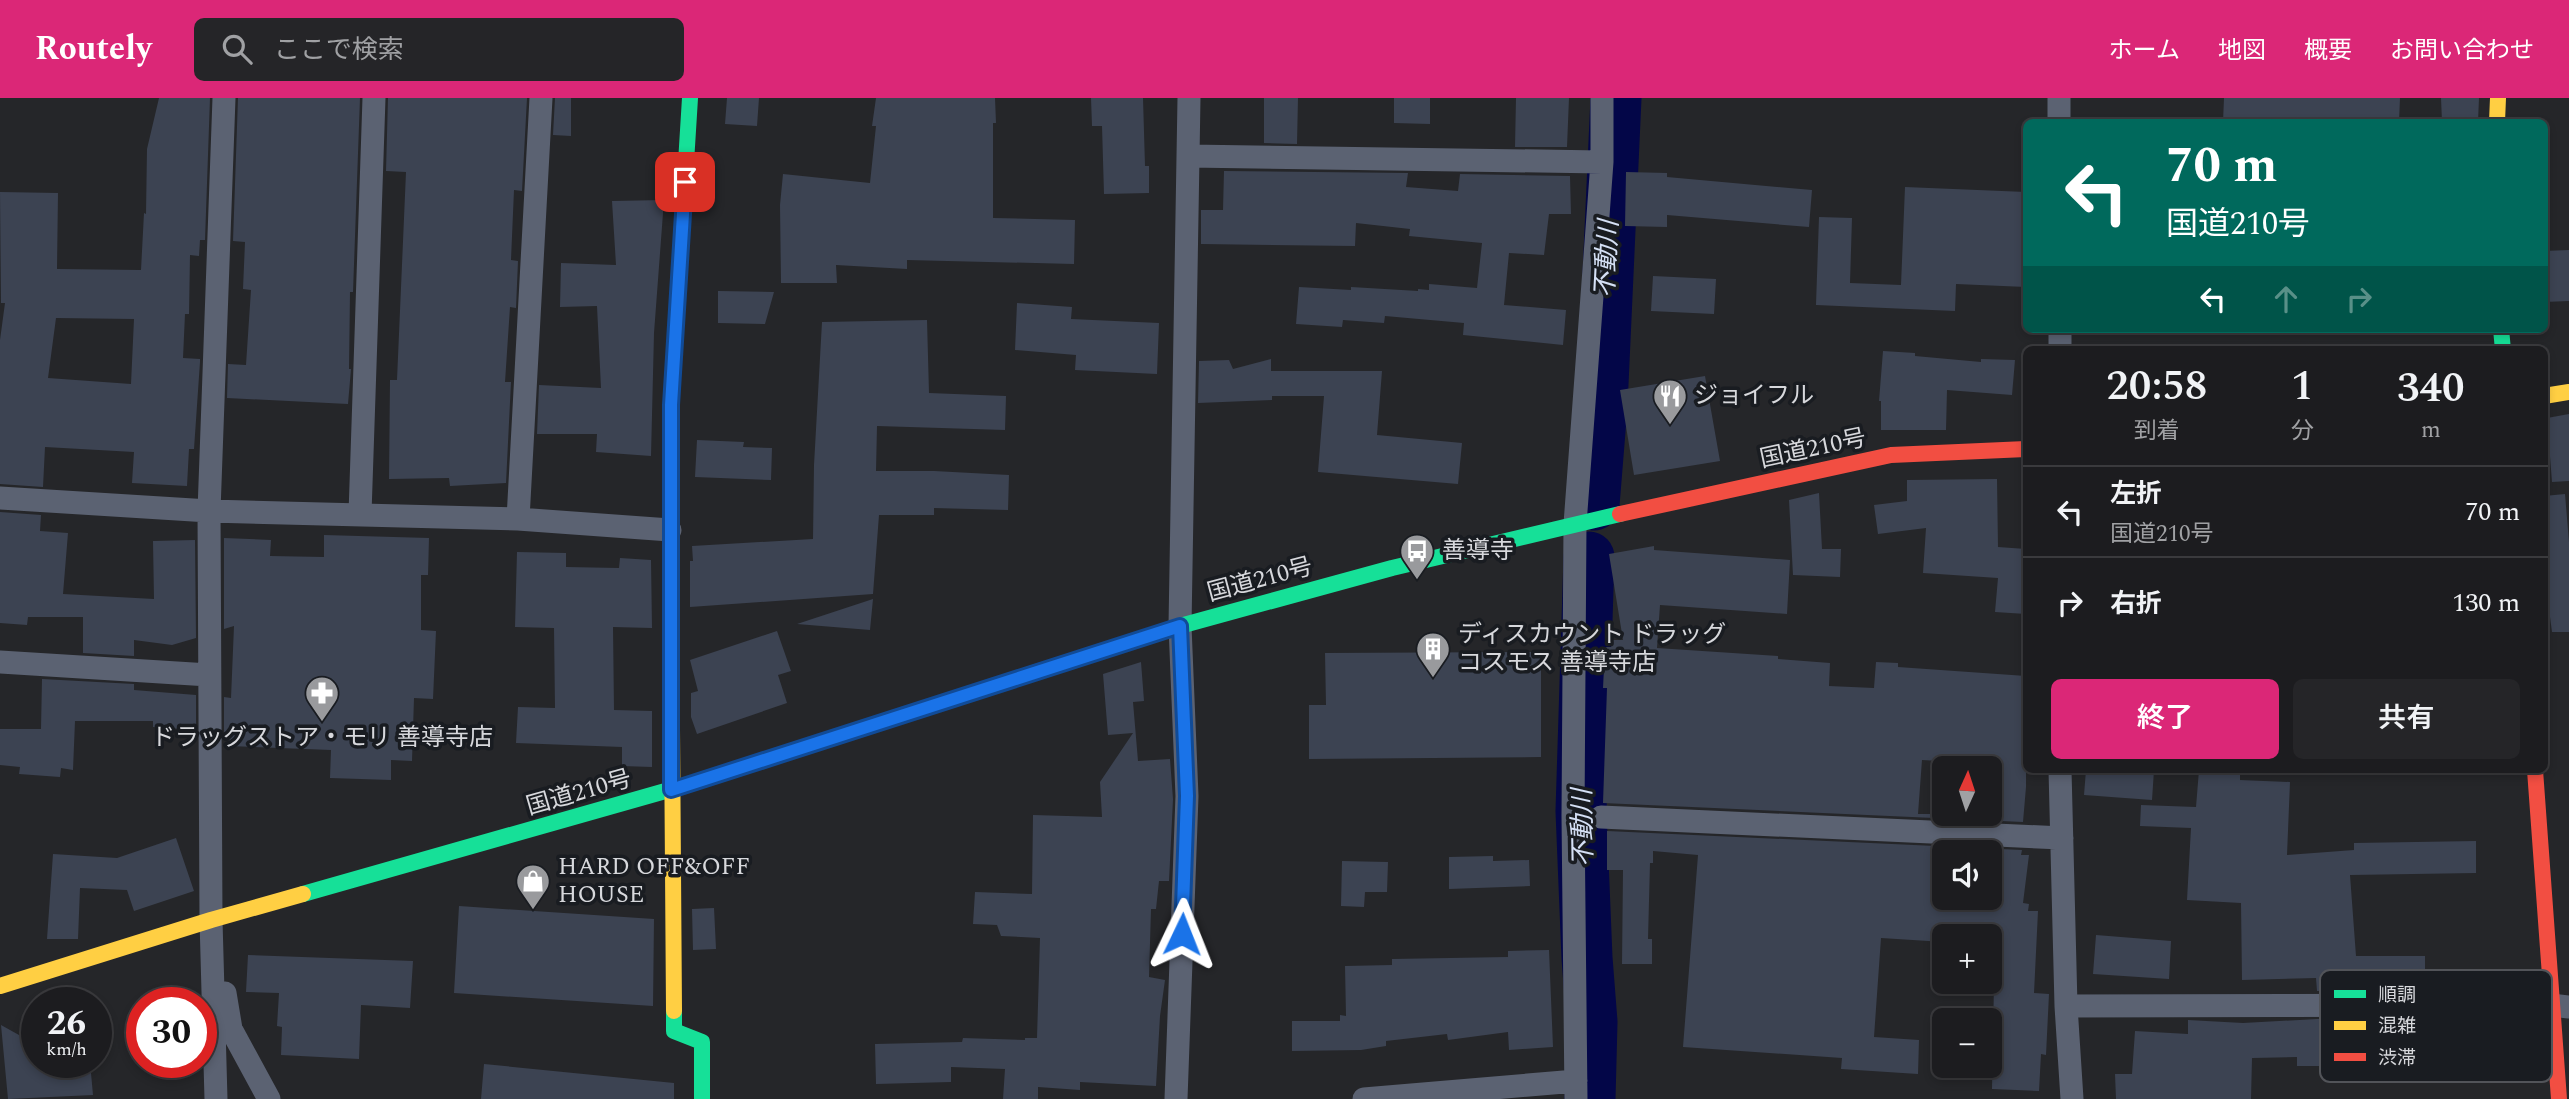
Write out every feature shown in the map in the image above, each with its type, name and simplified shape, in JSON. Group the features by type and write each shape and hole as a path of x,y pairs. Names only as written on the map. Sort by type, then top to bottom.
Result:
{"main road":[{"path":"690,98 671,405 671,790 674,1031 702,1042 702,1099"},
{"path":"2497,119 2498,98"},
{"path":"2548,396 2569,393"},
{"name":"国道210号","path":"0,986 211,920 671,790 1180,626 1392,568 1575,524 1891,455 2023,449"},
{"path":"2535,773 2560,1006 2559,1099"}],"street":[{"path":"216,1099 211,920 208,511 224,98"},
{"path":"360,514 374,98"},
{"path":"518,519 541,98"},
{"path":"1176,1099 1187,796 1180,626 1189,98"},
{"path":"1364,1099 1576,1090 1573,816 1575,524 1602,162 1602,98"},
{"path":"2059,98 2059,119"},
{"path":"1189,156 1602,162"},
{"path":"0,498 208,511 518,519 670,530"},
{"path":"0,662 209,675"},
{"path":"2060,773 2066,1006 2072,1099"},
{"path":"1601,817 2062,838"},
{"path":"211,920 231,1029 269,1099"},
{"path":"2066,1006 2320,1006"}],"building":[{"path":"159,98 210,98 205,240 200,240 199,256 190,255 189,314 185,314 183,358 200,359 194,449 189,449 187,486 132,483 134,452 45,447 43,487 0,484 0,340 5,303 1,303 0,192 58,193 57,269 141,270 144,213 146,214 147,149","holes":["56,318 134,319 131,384 48,378"]},
{"path":"238,98 360,98 353,292 350,292 351,369 348,404 227,398 228,364 246,365 251,290 243,289 245,242 233,241"},
{"path":"388,98 527,98 522,191 514,190 511,260 518,261 516,308 510,307 505,382 511,382 506,483 450,486 449,478 389,479 390,380 397,380 406,172 386,171"},
{"path":"555,98 571,98 571,136 553,135"},
{"path":"727,98 759,98 757,126 725,124"},
{"path":"876,98 995,98 993,218 1075,220 1074,264 907,260 907,269 836,265 837,283 781,283 780,205 783,174 870,183"},
{"path":"1091,98 1143,98 1145,166 1149,166 1149,193 1104,194 1102,126 1092,126"},
{"path":"1264,98 1298,98 1297,144 1264,143"},
{"path":"1394,98 1430,98 1430,124 1394,123"},
{"path":"1516,98 1569,98 1567,147 1515,147"},
{"path":"2224,98 2400,98 2399,119 2223,119"},
{"path":"2441,98 2479,98 2478,119 2442,119"},
{"path":"1224,171 1408,173 1406,187 1458,191 1460,174 1570,176 1571,214 1549,214 1544,255 1509,253 1504,305 1566,310 1563,345 1463,335 1464,323 1385,316 1384,323 1343,320 1342,327 1296,324 1299,287 1418,291 1429,290 1429,284 1477,288 1482,243 1409,236 1410,229 1356,223 1355,246 1201,244 1201,210 1223,210"},
{"path":"1626,172 1667,173 1667,177 1812,190 1809,227 1667,215 1667,227 1625,226"},
{"path":"1905,187 2023,192 2023,287 1956,284 1955,311 1816,305 1819,217 1852,218 1850,283 1901,285"},
{"path":"664,200 654,333 651,456 596,452 597,434 537,434 539,385 601,388 597,306 560,307 561,263 616,265 612,201"},
{"path":"2569,250 2569,301 2548,302 2548,251"},
{"path":"1653,276 1716,279 1714,314 1651,311"},
{"path":"718,291 774,292 765,324 718,323"},
{"path":"1017,303 1072,307 1071,319 1159,323 1157,374 1075,370 1076,355 1015,350"},
{"path":"927,320 929,393 1006,396 1005,430 877,426 876,471 1009,475 1008,510 934,508 934,515 879,515 873,594 690,607 692,546 813,539 822,322"},
{"path":"1883,351 1981,362 1981,359 2015,360 2012,395 1947,390 1946,430 1881,430 1879,401"},
{"path":"1271,359 1271,371 1382,371 1377,435 1462,443 1458,484 1318,472 1324,396 1272,396 1272,400 1198,403 1199,361 1229,360 1233,369"},
{"name":"ジョイフル","path":"1705,376 1720,461 1634,475 1620,390"},
{"path":"2569,414 2569,481 2552,482 2548,418"},
{"path":"697,440 744,442 743,447 772,448 771,480 695,477"},
{"path":"1997,479 1998,547 2023,549 2023,614 1995,612 1998,578 1923,573 1926,528 1878,534 1874,505 1907,501 1907,480"},
{"path":"1819,493 1822,549 1841,549 1840,577 1793,575 1789,500"},
{"path":"2565,494 2569,542 2569,632 2552,632 2548,602 2548,496"},
{"path":"0,512 41,515 40,531 68,533 63,594 154,599 153,541 195,540 196,638 172,645 134,640 134,656 83,653 83,617 28,617 27,625 0,623"},
{"name":"ドラッグストア・モリ 善導寺店","path":"324,535 429,538 428,575 421,575 421,630 436,631 433,699 414,698 412,761 391,760 391,780 330,778 331,750 229,746 230,733 224,732 224,697 231,698 234,626 224,629 224,538 271,540 270,556 324,557"},
{"path":"1654,546 1654,550 1790,560 1787,614 1660,605 1657,648 1778,656 1778,659 1830,663 1829,686 1874,688 1876,662 1898,663 1898,667 2023,676 2023,773 2026,773 2026,787 2023,822 2002,821 2002,756 1932,756 1932,761 1922,760 1918,814 1932,814 1932,818 1603,803 1607,688 1603,688 1605,647 1611,647 1612,640 1623,640 1609,554"},
{"path":"517,552 566,553 566,567 619,568 620,558 651,560 652,628 613,627 614,710 652,711 652,767 622,766 622,747 516,743 518,707 555,708 554,628 515,627"},
{"path":"873,599 870,630 797,624"},
{"path":"777,631 791,671 778,675 787,703 697,734 691,717 691,693 698,691 690,660"},
{"name":"ディスカウント ドラッグ コスモス 善導寺店","path":"1541,652 1541,757 1309,759 1309,705 1326,705 1325,653"},
{"path":"1141,662 1144,701 1133,702 1138,761 1170,759 1173,799 1169,881 1159,881 1156,909 1151,909 1149,977 1165,980 1156,1086 1080,1082 1080,1090 1038,1087 1038,1099 1003,1099 1005,1069 951,1067 951,1082 876,1084 875,1044 962,1042 963,1038 1037,1038 1040,938 1001,936 997,925 973,924 975,892 1032,894 1033,815 1102,817 1100,782 1133,733 1108,735 1103,674"},
{"path":"42,679 134,684 134,690 196,695 196,730 153,727 153,721 75,721 73,770 61,768 60,777 19,774 20,767 0,765 0,729 41,729"},
{"path":"2086,773 2154,773 2152,800 2084,795"},
{"path":"2199,773 2240,774 2240,780 2290,782 2287,855 2354,850 2354,843 2476,841 2476,873 2350,875 2356,956 2425,956 2425,970 2320,970 2320,991 2317,991 2316,978 2242,980 2241,903 2187,900 2191,828 2140,826 2141,805 2196,807"},
{"path":"1607,831 1932,846 1932,910 2002,910 2002,849 2022,850 2021,855 2029,855 2023,903 2029,904 2028,911 2038,911 2034,993 2049,994 2046,1055 2041,1054 2039,1091 1992,1089 1992,1078 2002,1078 2002,1008 1994,1008 1994,994 2002,994 2002,924 1932,924 1932,941 1881,938 1874,1037 1919,1040 1918,1074 1841,1069 1842,1058 1683,1047 1698,855 1653,851 1653,863 1650,863 1648,939 1652,939 1652,964 1622,964 1623,870 1607,870"},
{"path":"176,838 194,891 134,911 127,890 80,888 78,939 47,939 53,854 117,858"},
{"path":"1493,856 1493,861 1529,860 1530,886 1449,889 1449,857"},
{"path":"1342,861 1388,862 1387,892 1365,892 1364,907 1341,906"},
{"path":"459,906 654,919 653,1006 454,993"},
{"path":"714,908 716,949 693,950 692,909"},
{"path":"2096,935 2171,941 2169,979 2093,974"},
{"path":"1549,950 1553,1047 1509,1050 1508,1032 1448,1040 1447,1034 1386,1041 1386,1046 1361,1050 1292,1051 1292,1021 1340,1021 1340,1015 1346,1016 1345,966 1392,965 1392,959 1508,957 1508,951"},
{"path":"248,955 413,961 410,1008 361,1005 359,1059 281,1055 282,1027 277,1026 279,993 246,992"},
{"path":"2320,1019 2320,1066 2297,1066 2297,1057 2252,1058 2251,1099 2116,1099 2115,1074 2132,1074 2135,1031 2188,1034 2188,1020 2243,1023"},
{"path":"1,1025 21,1036 21,1078 91,1078 93,1095 8,1099"},
{"path":"484,1064 674,1083 674,1099 481,1099"}],"waterway":[{"name":"不動川","path":"1594,505 1602,406 1616,98"},
{"name":"不動川","path":"1589,557 1581,811 1592,1022 1590,1099"}],"traffic: fast":[{"path":"672,729 671,405 690,98"},
{"path":"2501,333 2503,346"},
{"path":"1009,681 1180,626 1392,568 1620,514"},
{"path":"303,894 683,786"},
{"path":"674,1011 674,1031 702,1042 702,1099"}],"traffic: slow":[{"path":"2497,119 2498,98"},
{"path":"2548,395 2569,392"},
{"path":"683,786 1009,681"},
{"path":"672,729 674,1011"},
{"path":"0,986 303,894"}],"traffic: jam":[{"path":"1620,514 1891,455 2023,449"},
{"path":"2535,773 2550,970"},
{"path":"2552,1003 2559,1099"}],"place":[{"name":"ジョイフル","path":"1670,426"},
{"name":"善導寺","path":"1417,581"},
{"name":"ディスカウント ドラッグ コスモス 善導寺店","path":"1433,679"},
{"name":"ドラッグストア・モリ 善導寺店","path":"322,723"},
{"name":"HARD OFF&OFF HOUSE","path":"533,911"}],"route":[{"path":"685,182 671,405 671,790 1180,626 1187,796 1182,934"}]}
